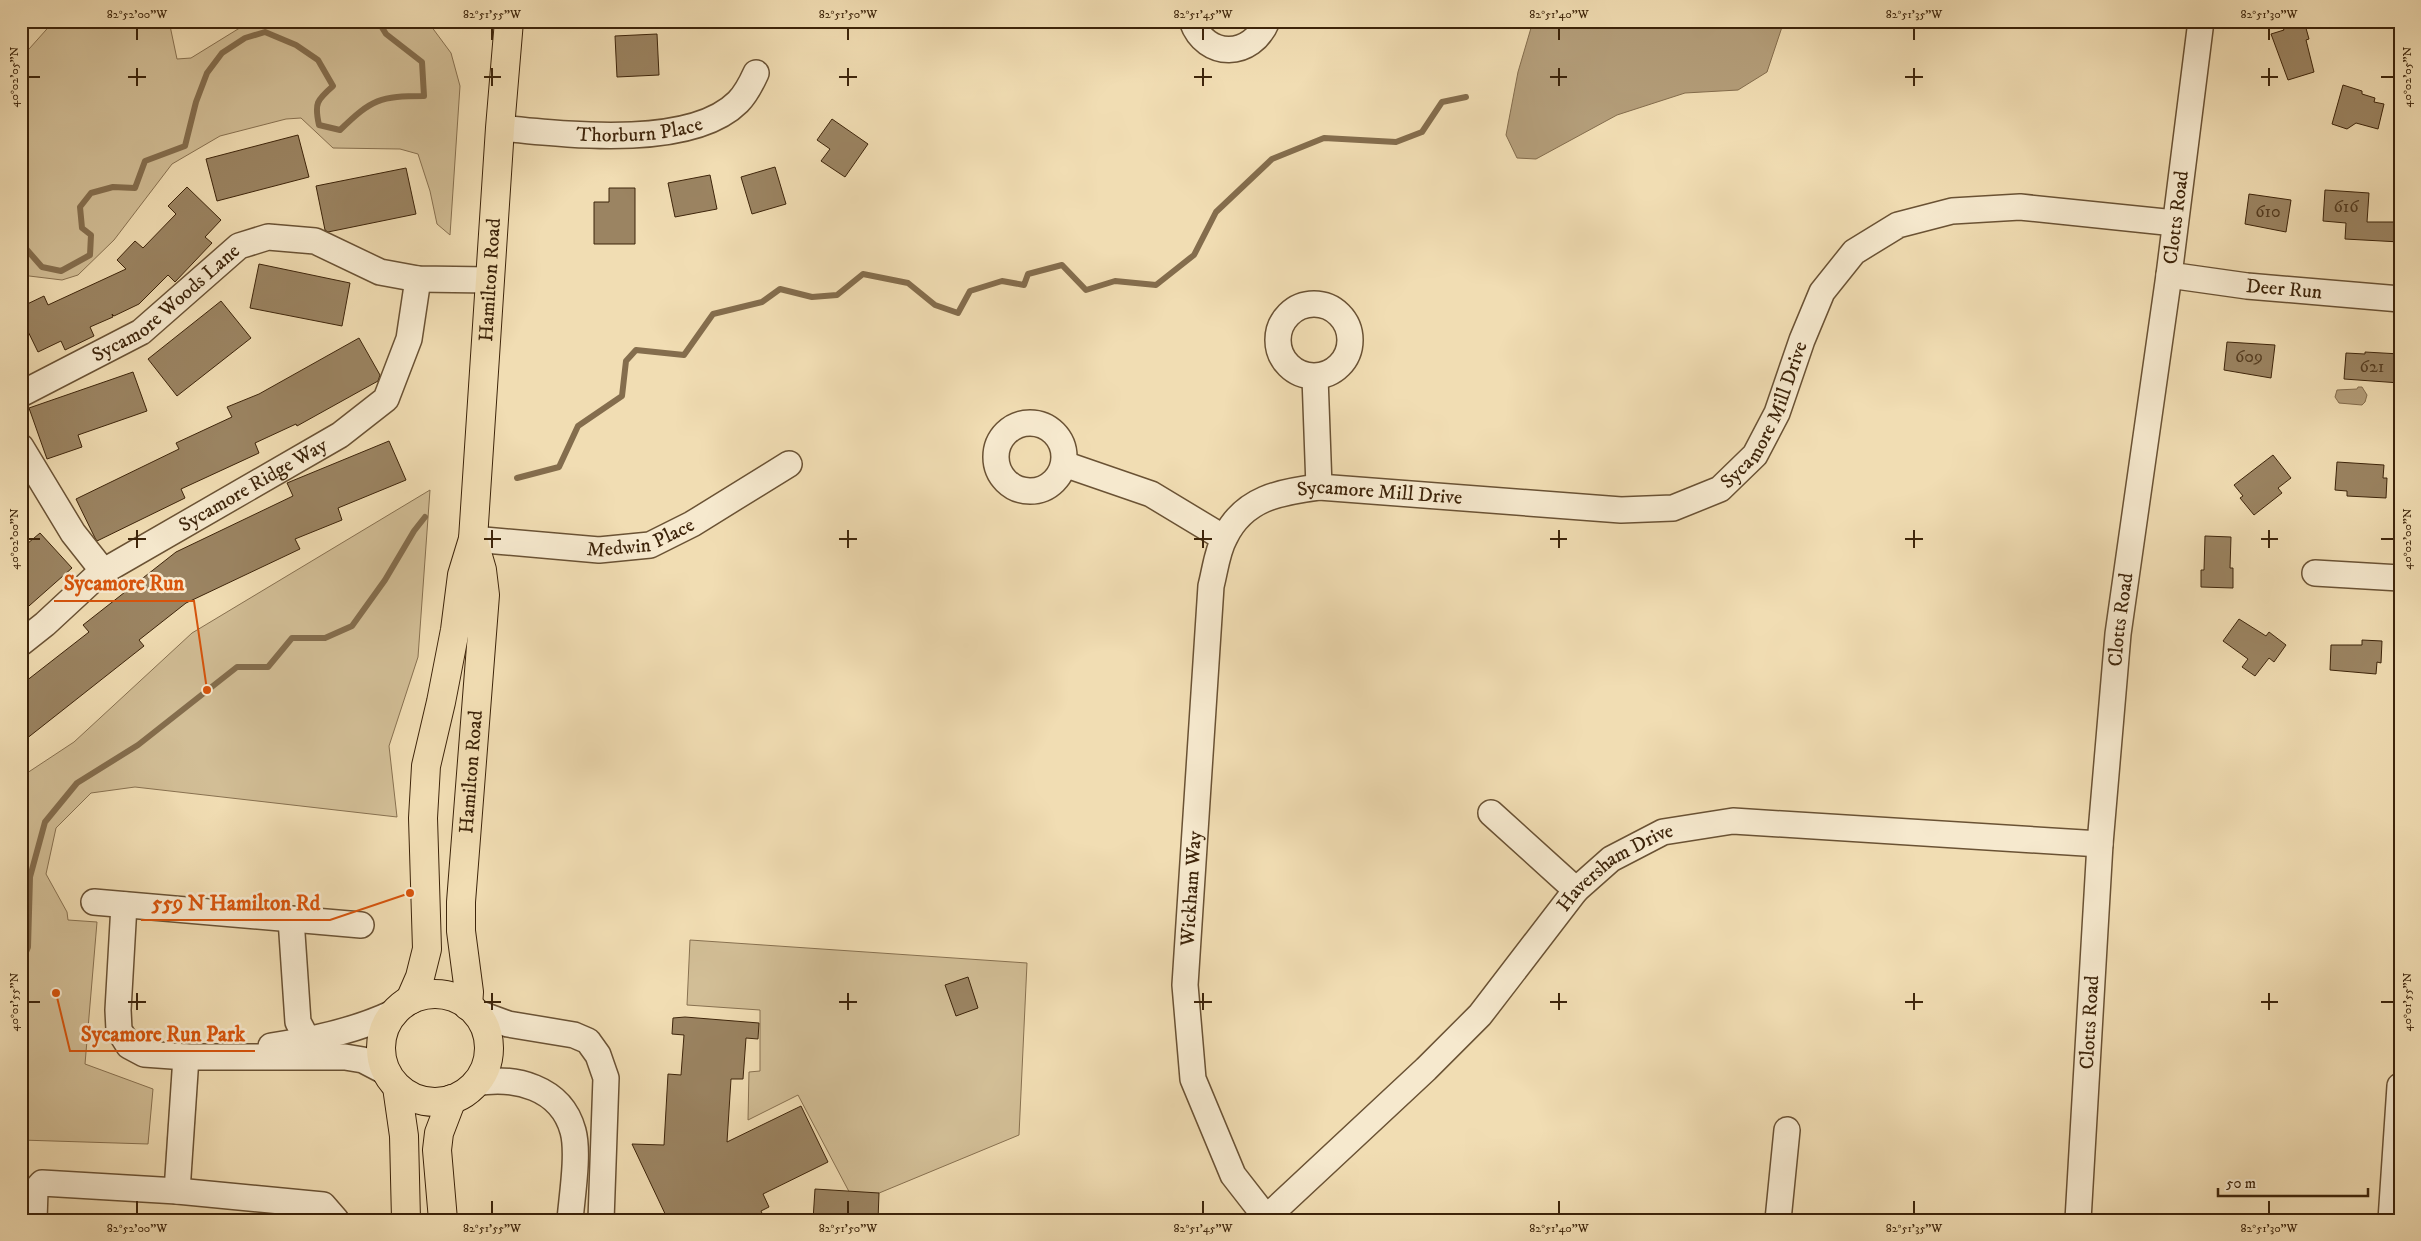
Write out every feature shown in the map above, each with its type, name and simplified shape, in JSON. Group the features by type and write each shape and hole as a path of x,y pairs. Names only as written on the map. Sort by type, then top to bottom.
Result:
{"main road":[{"name":"Hamilton Road","path":"402,1006 420,977 427,949 423,818 426,766 442,702 462,575 473,539 500,128 509,21"},
{"name":"Hamilton Road","path":"472,1009 461,931 461,902 485,595 482,570 473,539"},
{"path":"392,1079 409,1095 423,1100 438,1102 452,1099 476,1083 484,1070 488,1055 486,1033 472,1009 455,998 440,994 424,995 402,1006 385,1026 381,1041 381,1057 392,1079 404,1136 406,1220"},
{"path":"443,1220 437,1150 439,1133 452,1099"}],"street":[{"path":"1192,21 1198,34 1207,43 1218,48 1230,50 1242,48 1253,42 1262,33 1267,21"},
{"name":"Clotts Road","path":"2078,1220 2100,844 2118,634 2169,275 2201,21"},
{"name":"Thorburn Place","path":"500,128 602,134 648,134 674,130 724,113 746,93 756,73"},
{"name":"Sycamore Mill Drive","path":"1224,538 1236,520 1253,505 1268,496 1286,491 1319,487 1621,510 1672,508 1720,489 1755,456 1778,413 1802,340 1822,292 1854,252 1898,225 1952,211 2020,208 2175,223"},
{"name":"Sycamore Woods Lane","path":"21,394 141,332 239,246 268,237 314,241 380,272 418,279 490,280"},
{"name":"Deer Run","path":"2169,275 2256,287 2400,299"},
{"name":"Sycamore Ridge Way","path":"21,643 103,571 340,435 386,399 409,339 418,279"},
{"path":"1315,377 1319,487"},
{"path":"21,447 73,533 103,571"},
{"name":"Medwin Place","path":"473,539 599,550 650,545 692,524 789,464"},
{"path":"1064,464 1150,494 1224,538"},
{"name":"Wickham Way","path":"1224,538 1211,586 1185,985 1193,1079 1233,1176 1266,1219"},
{"path":"2315,573 2400,578"},
{"path":"1491,813 1576,890"},
{"name":"Haversham Drive","path":"1266,1219 1426,1069 1480,1015 1576,890 1611,859 1662,832 1733,821 2100,844"},
{"path":"94,902 361,926"},
{"path":"124,904 118,1010 119,1030 128,1046 144,1054 186,1057 345,1057 363,1060 392,1079"},
{"path":"291,919 298,1022 307,1039"},
{"path":"186,1057 307,1039 368,1025 402,1006"},
{"path":"472,1009 508,1024 574,1035 588,1041 598,1055 606,1078 601,1220"},
{"path":"177,1191 186,1057"},
{"path":"476,1083 503,1080 534,1086 550,1096 563,1109 573,1131 574,1160 570,1220"},
{"path":"2392,1220 2400,1086"},
{"path":"1778,1220 1787,1130"},
{"path":"34,1220 35,1192 42,1183 177,1191 329,1212"}],"shaded area":[{"path":"54,21 169,21 177,59 191,58 251,21 431,21 431,26 451,53 460,86 450,235 437,224 430,191 418,154 400,149 333,148 301,118 286,119 220,136 172,164 114,240 78,275 62,280 21,275 21,58"},
{"path":"1552,21 1784,21 1767,72 1738,90 1685,93 1617,115 1536,159 1517,158 1506,135 1518,72 1531,28"},
{"path":"2362,387 2367,395 2362,405 2339,403 2335,397 2337,390 2357,389"},
{"path":"430,490 418,657 389,746 397,817 135,787 91,793 56,828 46,874 67,912 68,920 97,922 85,1064 153,1089 148,1144 21,1140 21,777 74,742 192,633"},
{"path":"690,940 1027,963 1019,1135 855,1203 798,1095 748,1120 749,1072 760,1071 760,1010 687,1005"}],"building":[{"path":"2304,21 2309,39 2306,40 2314,72 2288,80 2271,34 2284,30 2282,26"},
{"path":"657,34 659,75 617,77 615,36"},
{"path":"2343,85 2362,91 2362,94 2375,98 2374,102 2384,104 2378,129 2356,123 2347,129 2332,124"},
{"path":"832,119 868,144 845,177 821,161 830,149 817,140"},
{"path":"298,135 309,177 217,201 206,159"},
{"path":"775,167 786,204 752,214 741,177"},
{"path":"406,168 416,214 328,232 325,230 316,186"},
{"path":"710,175 717,209 675,217 668,183"},
{"path":"187,187 221,220 205,237 212,243 175,282 168,275 139,304 114,316 112,314 113,317 90,327 94,336 65,350 61,341 38,352 21,317 21,307 44,296 48,305 126,269 117,260 135,241 143,248 176,214 168,206"},
{"path":"609,188 635,188 635,244 594,244 594,202 609,202"},
{"path":"2325,190 2369,193 2367,222 2400,222 2400,242 2345,239 2346,223 2323,221"},
{"path":"2249,194 2291,200 2286,232 2245,224"},
{"path":"259,264 350,283 342,326 250,308"},
{"path":"221,301 251,338 177,396 148,359"},
{"path":"359,338 380,375 378,381 297,426 296,424 255,443 259,453 181,489 185,498 97,541 76,499 179,449 176,443 232,417 227,407 259,394"},
{"path":"2227,342 2275,345 2271,378 2224,370"},
{"path":"2365,352 2400,354 2400,383 2344,379 2346,353 2365,354"},
{"path":"133,372 147,411 78,435 82,447 47,459 29,408"},
{"path":"389,441 406,480 338,508 342,520 295,539 300,549 186,603 139,640 144,646 21,743 21,685 89,632 83,625 176,552 293,496 287,483"},
{"path":"2273,455 2291,478 2278,488 2282,493 2254,515 2240,498 2243,496 2234,485"},
{"path":"2337,462 2384,465 2383,478 2387,478 2386,498 2347,496 2347,491 2335,490"},
{"path":"40,533 72,568 21,613 21,549"},
{"path":"2205,536 2231,537 2230,568 2233,568 2233,588 2201,587 2201,570 2204,570"},
{"path":"2239,619 2266,636 2269,632 2286,645 2274,662 2269,658 2255,676 2242,667 2248,659 2223,641"},
{"path":"2362,640 2382,641 2381,663 2377,662 2376,674 2330,670 2331,645 2362,645"},
{"path":"968,977 978,1008 956,1016 945,985"},
{"path":"685,1017 759,1023 758,1039 746,1038 743,1079 731,1079 727,1142 801,1106 828,1162 763,1194 769,1207 761,1211 765,1220 668,1220 632,1144 664,1145 668,1074 681,1075 684,1035 672,1034 673,1018"},
{"path":"815,1189 879,1193 878,1220 813,1220"}],"waterway":[{"path":"21,243 42,267 61,271 90,255 91,235 82,228 80,207 91,193 113,187 135,188 145,161 185,146 196,102 207,73 222,53 245,38 265,32 296,45 318,60 333,86 318,102 319,125 340,130 360,112 378,101 397,97 424,96 422,62 386,34 378,21"},
{"path":"517,478 559,467 578,426 622,396 626,361 636,350 684,355 713,314 762,302 780,289 812,297 837,295 863,274 908,283 935,305 958,313 970,291 1002,281 1024,285 1028,274 1062,265 1086,290 1115,281 1156,285 1194,255 1216,212 1272,159 1324,138 1396,142 1422,132 1442,102 1466,97"},
{"path":"21,964 28,947 30,877 45,822 77,783 138,745 237,667 268,667 292,638 325,638 352,626 385,580 414,531 425,517"}],"place":[{"name":"Sycamore Run","path":"207,690"},
{"name":"559 N Hamilton Rd","path":"410,893"},
{"name":"Sycamore Run Park","path":"56,993"}]}
